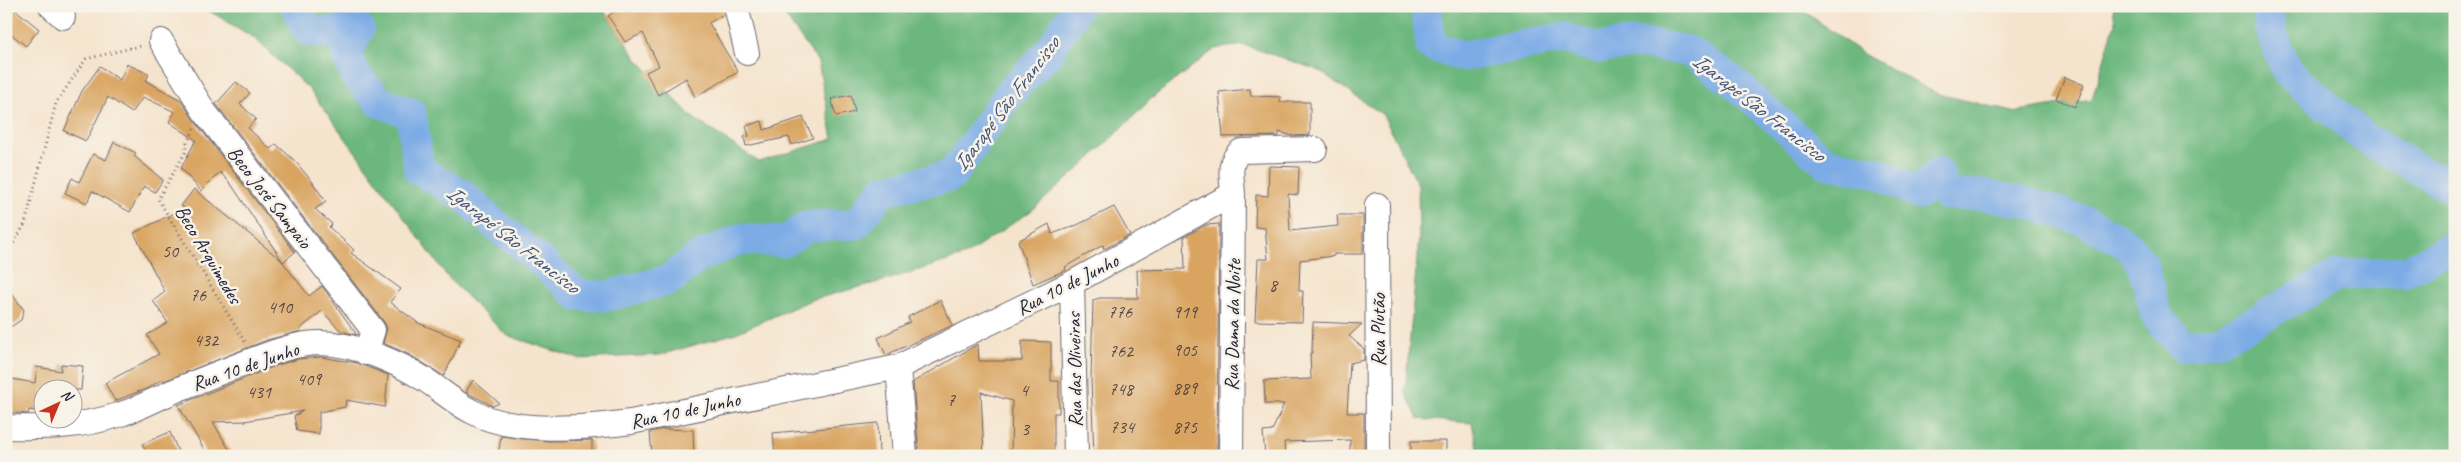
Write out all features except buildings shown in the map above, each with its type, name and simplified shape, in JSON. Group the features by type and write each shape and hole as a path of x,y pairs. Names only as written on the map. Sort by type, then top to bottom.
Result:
{"street":[{"path":"736,6 747,53"},
{"name":"Beco José Sampaio","path":"161,41 204,111 372,330 366,353"},
{"path":"1233,194 1231,165 1234,157 1241,151 1314,149"},
{"name":"Rua 10 de Junho","path":"6,427 51,428 101,420 142,406 254,359 300,345 321,343 366,353 411,372 471,412 500,421 546,429 631,422 898,367 1072,283 1233,194"},
{"name":"Rua Dama da Noite","path":"1231,456 1233,194"},
{"name":"Rua Plutão","path":"1377,205 1378,456"},
{"name":"Rua das Oliveiras","path":"1072,283 1076,456"},
{"path":"898,367 905,456"}],"path":[{"path":"6,256 25,224 56,103 86,59 161,41"},
{"name":"Beco Arquimedes","path":"204,111 187,142 185,153 158,199 254,359"}],"green space":[{"path":"201,6 601,6 637,59 692,117 759,162 833,139 818,62 778,6 1797,6 1863,54 1935,93 2013,112 2092,99 2115,23 2113,6 2455,6 2455,456 1479,456 1472,423 1418,419 1405,392 1419,237 1418,185 1383,115 1318,70 1244,45 1215,49 1152,98 1092,157 1031,211 966,255 890,279 811,300 736,333 660,355 579,359 506,335 450,280 309,89 253,37"}],"waterway":[{"name":"Igarapé São Francisco","path":"296,6 308,31 322,33 359,29 346,54 355,75 381,103 411,113 419,170 464,196 578,295 607,296 669,280 697,258 740,239 784,242 808,226 856,224 883,190 951,176 1011,91 1048,53 1078,6"},
{"name":"Igarapé São Francisco","path":"1426,6 1431,46 1463,56 1564,38 1597,48 1639,43 1689,51 1731,80 1826,163 1876,172 1918,194 1938,172 1946,195 1986,195 2025,202 2085,221 2127,244 2143,265 2156,315 2182,346 2220,340 2338,275 2406,271 2455,246"},
{"name":"Igarapé São Francisco","path":"2268,6 2270,28 2287,71 2367,140 2455,190"}]}
